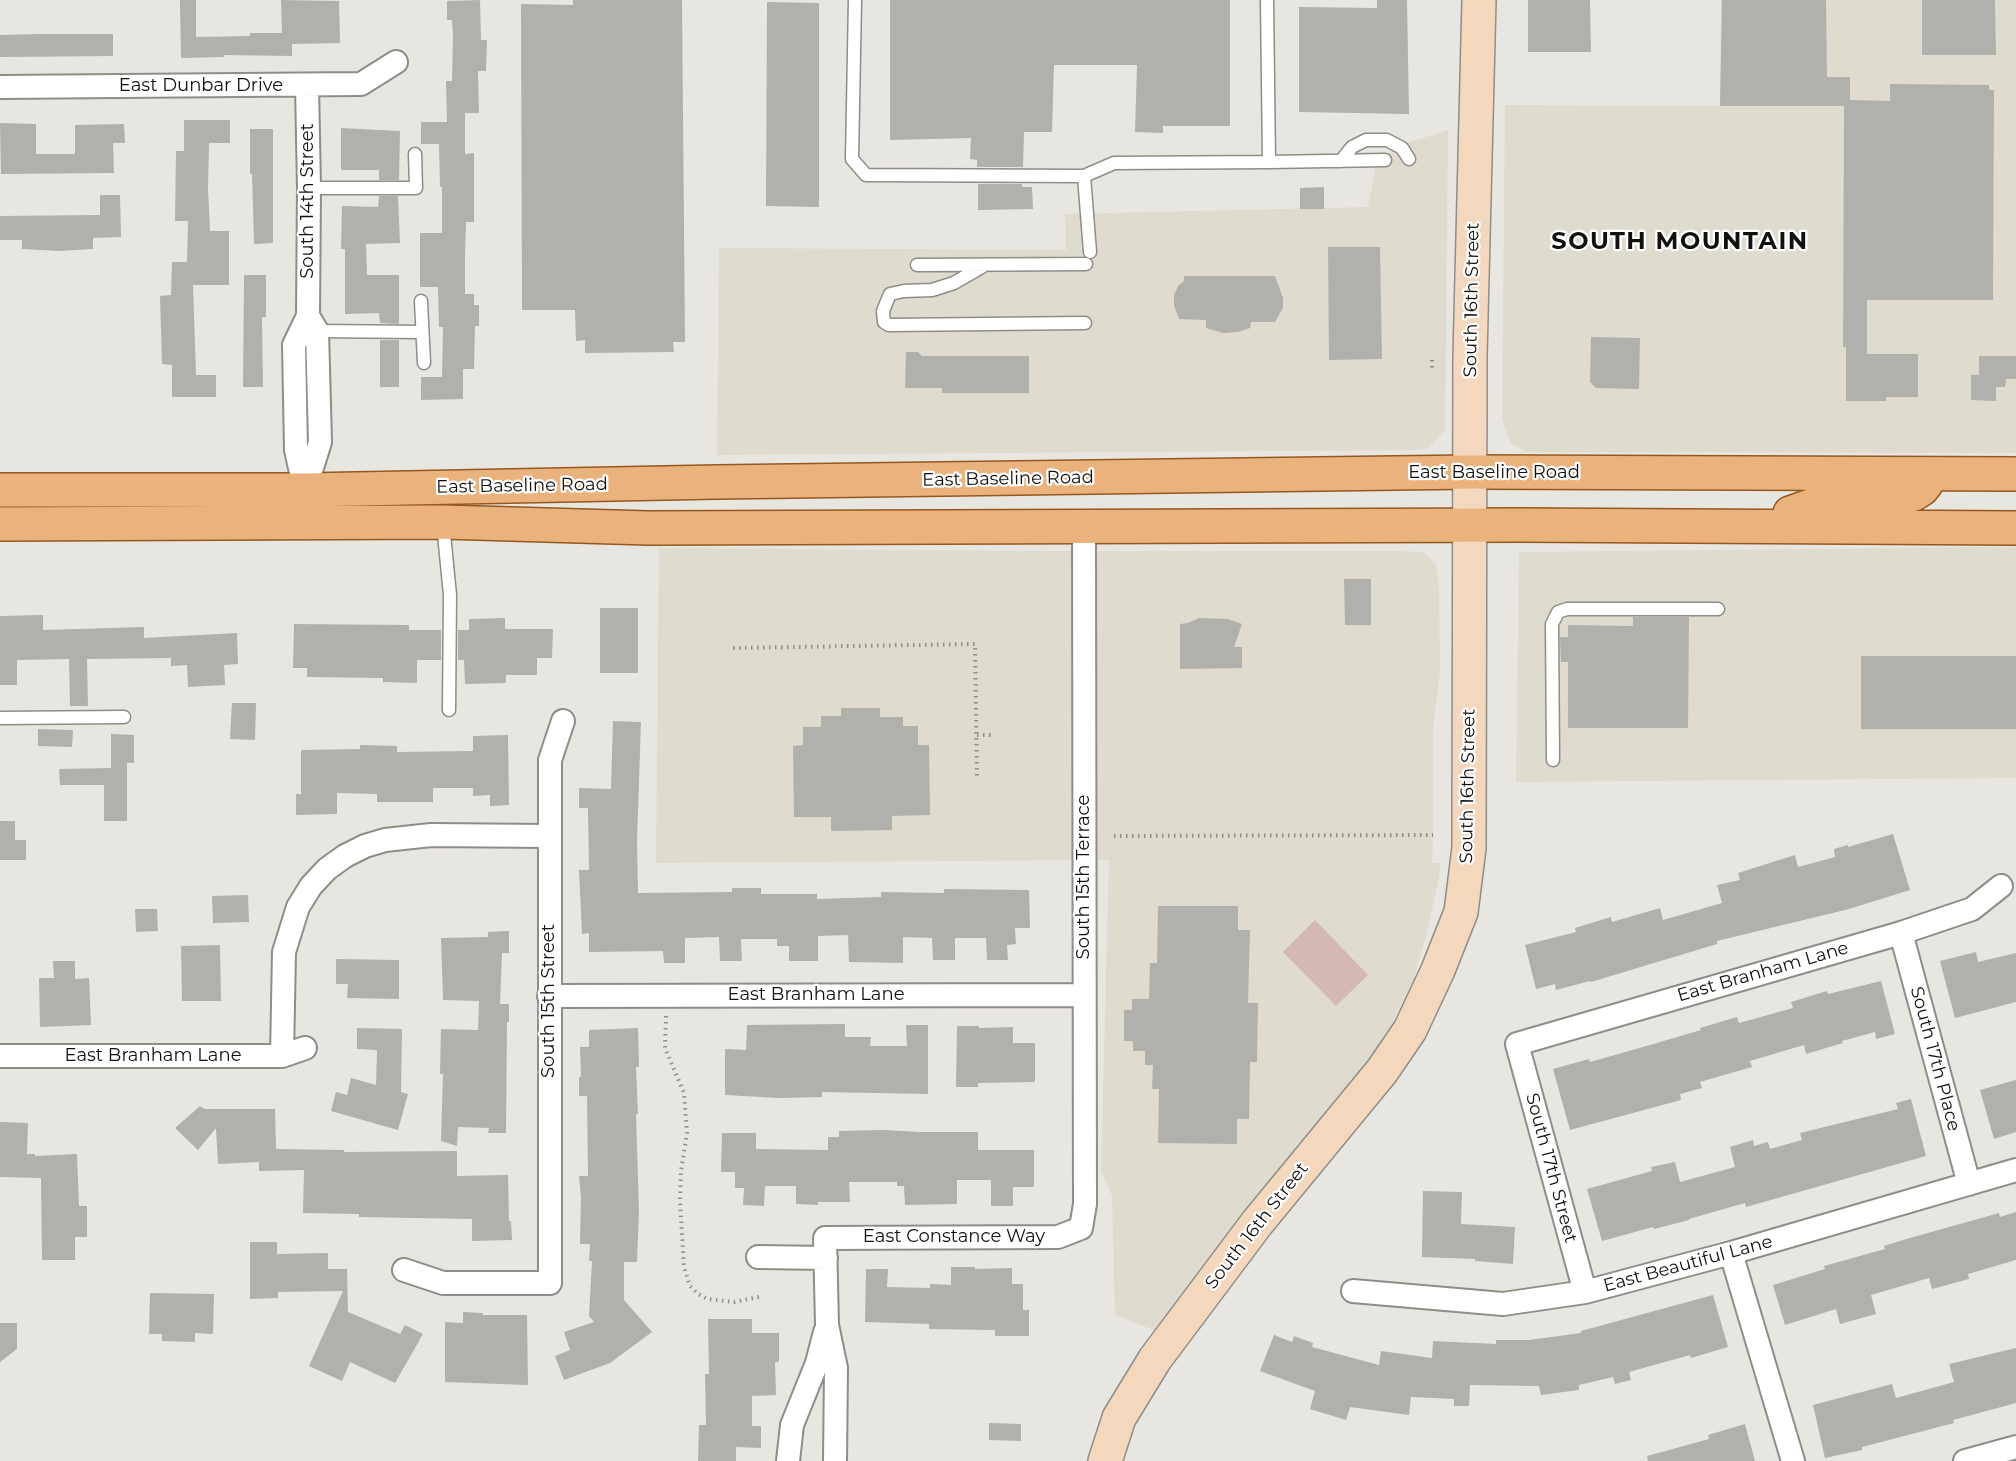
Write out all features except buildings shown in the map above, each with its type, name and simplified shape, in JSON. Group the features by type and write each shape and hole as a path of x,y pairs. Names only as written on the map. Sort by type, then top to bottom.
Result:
{"main road":[{"name":"South 16th Street","path":"1105,1461 1119,1418 1155,1359 1257,1223 1382,1071 1410,1030 1438,970 1461,912 1468,848 1470,356 1479,0"},
{"name":"East Baseline Road","path":"0,490 305,490 1471,472 2016,474"},
{"path":"1755,526 1810,506 1914,494 1926,484 1928,474"},
{"path":"1084,478 1084,526"},
{"path":"305,490 306,523"},
{"name":"East Baseline Road","path":"0,524 443,522 648,528 2011,526"}],"street":[{"name":"East Dunbar Drive","path":"0,87 361,84 396,62"},
{"name":"South 14th Street","path":"305,490 320,445 319,382 312,324 307,85"},
{"name":"South 14th Street","path":"305,490 296,450 294,345 312,324"},
{"path":"295,383 319,382"},
{"name":"South 15th Terrace","path":"1081,1228 1085,1204 1084,526"},
{"name":"South 15th Street","path":"404,1270 443,1283 550,1283 550,760 563,721"},
{"path":"282,1056 284,952 298,907 311,886 327,869 345,856 365,846 385,840 431,835 549,836"},
{"name":"East Branham Lane","path":"1517,1044 1901,933 1972,909 2001,886"},
{"name":"South 17th Place","path":"1901,933 1969,1184"},
{"name":"East Branham Lane","path":"549,996 1084,995"},
{"name":"South 17th Street","path":"1517,1044 1585,1292"},
{"name":"East Branham Lane","path":"0,1056 282,1056 305,1048"},
{"name":"East Beautiful Lane","path":"1353,1291 1503,1304 1585,1292 1731,1253 2016,1170"},
{"name":"East Constance Way","path":"758,1257 826,1248 1058,1237 1081,1228"},
{"path":"826,1248 827,1325 836,1368 835,1461"},
{"path":"1731,1253 1793,1461"},
{"path":"788,1461 792,1425 817,1363 827,1325"},
{"path":"1965,1461 2016,1447"}],"lane":[{"path":"855,0 852,159 866,175 1084,176 1114,163 1385,160"},
{"path":"1267,0 1269,162"},
{"path":"1341,161 1352,147 1366,140 1387,140 1402,148 1409,159"},
{"path":"309,188 416,188 415,154"},
{"path":"1084,176 1090,252"},
{"path":"917,265 1086,264"},
{"path":"985,265 954,283 932,290 890,294 884,311 884,322 890,325 1086,323"},
{"path":"421,302 424,363"},
{"path":"312,324 422,332"},
{"path":"443,522 450,595 449,710"},
{"path":"1553,760 1552,624 1558,612 1567,609 1718,609"},
{"path":"0,718 124,717"}],"path":[{"path":"1432,360 1432,371"},
{"path":"733,648 975,644 977,777"},
{"path":"977,735 995,735"},
{"path":"1114,836 1434,835"},
{"path":"666,1012 666,1048 684,1093 687,1133 681,1171 680,1201 684,1267 690,1286 698,1294 708,1299 734,1302 759,1298"}],"shaded area":[{"path":"1721,0 2016,0 2016,453 1525,452 1510,442 1502,419 1505,105 1720,106"},
{"path":"1448,130 1445,430 1426,450 717,455 719,248 1066,250 1065,214 1368,207 1376,165 1397,146"},
{"path":"2016,547 2016,778 1516,782 1519,552"},
{"path":"659,548 1399,551 1423,552 1436,564 1439,589 1440,673 1433,727 1432,863 1440,863 1427,933 1413,981 1383,1042 1339,1103 1156,1331 1115,1315 1112,1196 1101,1170 1109,860 656,863"},
{"path":"1315,920 1368,975 1336,1006 1283,952"}],"district":[{"name":"SOUTH MOUNTAIN","path":"1680,242"}]}
